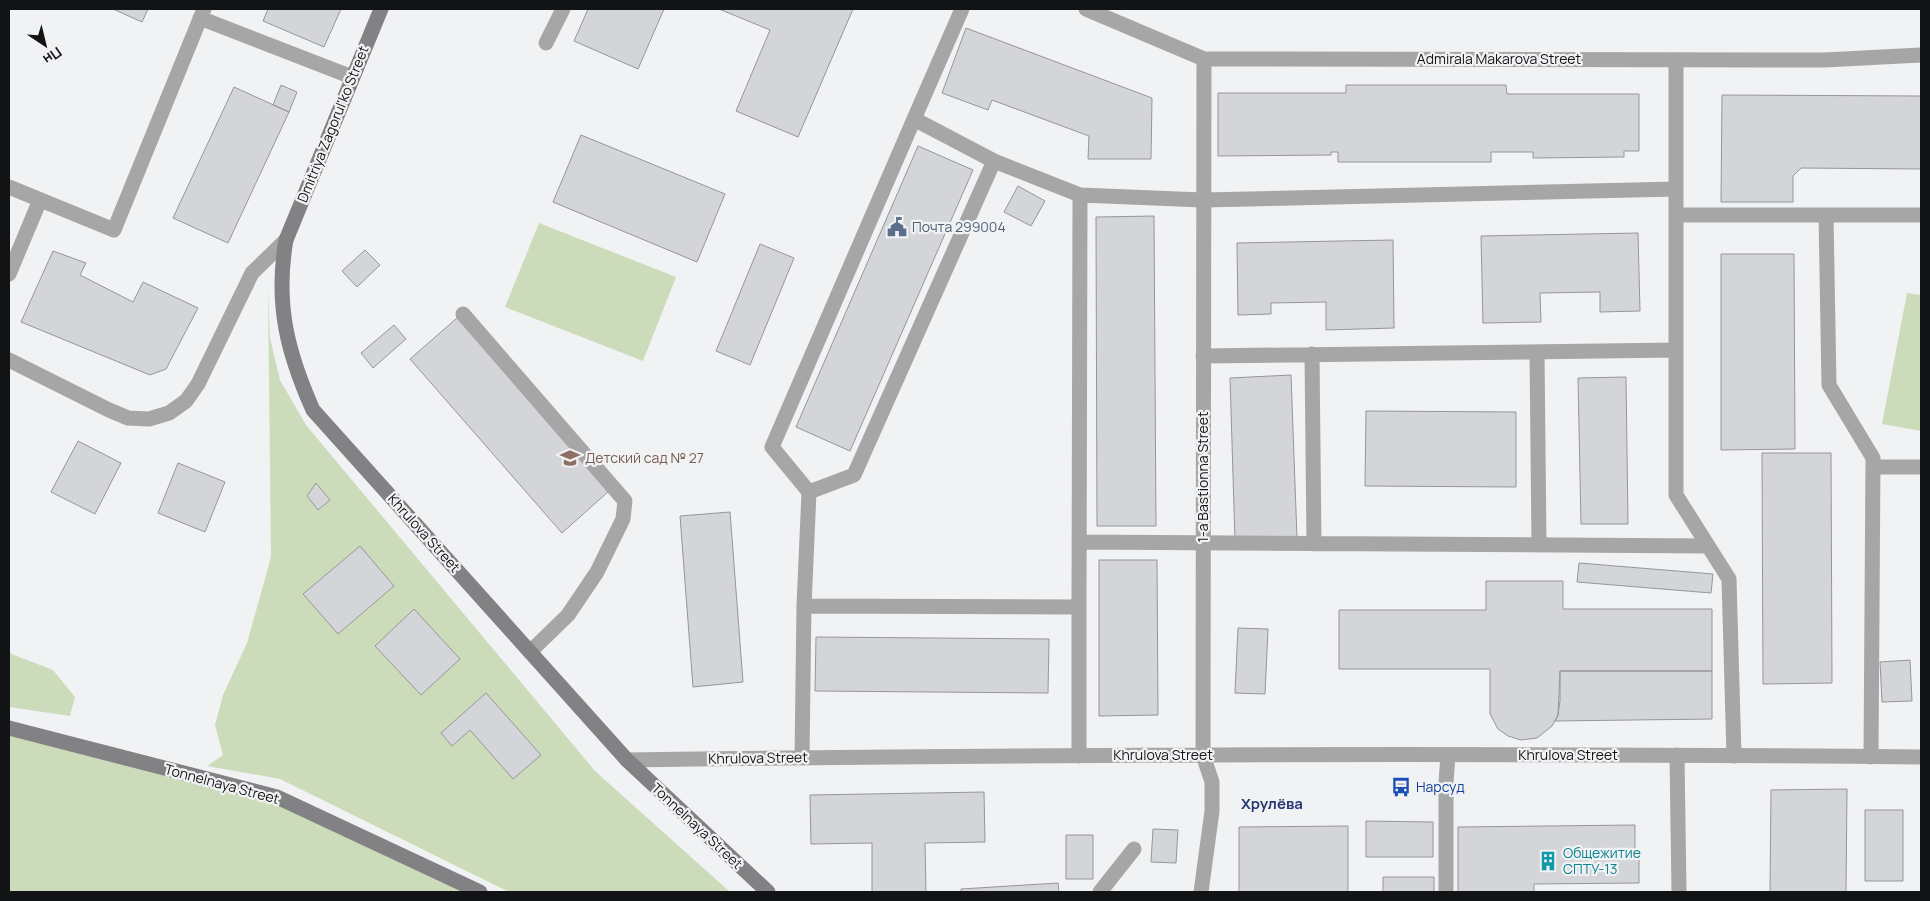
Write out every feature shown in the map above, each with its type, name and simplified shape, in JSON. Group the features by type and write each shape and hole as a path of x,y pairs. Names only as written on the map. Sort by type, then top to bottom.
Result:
{"main road":[{"name":"Dmitriya Zagorul'ko Street","path":"286,240 381,9"},
{"name":"Khrulova Street","path":"286,240 281,268 284,324 291,355 313,410 627,760"},
{"name":"Tonnelnaya Street","path":"9,728 277,797 480,892"},
{"name":"Tonnelnaya Street","path":"627,760 768,892"}],"street":[{"path":"546,43 563,9"},
{"path":"802,757 804,606 810,492 772,447 962,9"},
{"name":"Admirala Makarova Street","path":"1086,9 1204,59 1824,60 1921,55"},
{"path":"9,187 114,230 202,13 352,77"},
{"name":"1-a Bastionna Street","path":"1202,892 1212,801 1212,782 1203,755 1204,59"},
{"path":"1676,60 1676,495 1729,579 1734,756"},
{"path":"914,119 994,161 1080,195 1203,200 1676,189"},
{"path":"810,492 854,475 994,161"},
{"path":"1079,756 1080,195"},
{"path":"9,274 40,200"},
{"path":"1676,215 1921,215"},
{"path":"1826,215 1829,385 1873,458 1871,757"},
{"path":"9,360 128,418 149,419 169,413 186,401 198,384 252,273 286,240"},
{"path":"463,314 625,501 623,519 597,572 568,615 530,652"},
{"path":"1203,356 1676,350"},
{"path":"1537,352 1539,545"},
{"path":"1312,354 1314,544"},
{"path":"1873,467 1921,467"},
{"path":"1080,542 1708,546"},
{"path":"804,606 1079,607"},
{"path":"1677,754 1679,892"},
{"name":"Khrulova Street","path":"627,760 1203,755 1677,754 1921,757"},
{"path":"1446,892 1446,782 1448,755"},
{"path":"1100,892 1134,849"}],"green space":[{"path":"539,223 676,277 643,361 505,307"},
{"path":"268,288 270,338 280,380 306,425 595,771 730,892 509,892 280,779 207,766 223,755 215,725 223,695 247,643 271,557"},
{"path":"1907,293 1921,295 1921,431 1882,424"},
{"path":"9,653 53,670 75,697 70,716 9,707"},
{"path":"9,734 277,797 469,892 9,892"}],"building":[{"path":"113,9 148,9 142,22"},
{"path":"268,9 341,9 324,47 263,21"},
{"path":"588,9 664,9 638,69 574,41"},
{"path":"719,9 853,9 798,137 736,111 770,30"},
{"path":"966,28 1152,98 1151,159 1088,159 1089,136 992,100 988,110 942,93"},
{"path":"281,85 297,92 289,112 273,105"},
{"path":"1346,85 1506,85 1507,94 1639,94 1639,151 1624,151 1624,157 1533,158 1533,152 1491,152 1491,162 1338,162 1338,152 1331,152 1331,155 1218,156 1218,93 1346,93"},
{"path":"234,87 289,112 228,243 173,218"},
{"path":"1722,95 1921,96 1921,169 1801,168 1793,176 1793,202 1721,202"},
{"path":"581,135 725,194 697,262 553,202"},
{"path":"918,146 973,170 850,451 796,427"},
{"path":"1018,186 1045,201 1031,226 1004,212"},
{"path":"1154,216 1156,526 1097,526 1096,217"},
{"path":"1638,233 1640,311 1600,312 1600,292 1540,293 1541,322 1483,323 1481,236"},
{"path":"1393,240 1394,328 1326,330 1326,302 1271,303 1271,314 1238,315 1237,243"},
{"path":"760,244 794,258 750,365 716,351"},
{"path":"365,250 380,265 357,287 342,271"},
{"path":"53,251 86,263 80,275 133,302 143,282 198,308 166,369 150,375 21,322"},
{"path":"1721,254 1794,254 1795,449 1721,450"},
{"path":"457,318 609,491 562,533 410,359"},
{"path":"394,325 406,339 373,368 361,353"},
{"path":"1291,375 1297,538 1235,540 1230,378"},
{"path":"1626,377 1628,524 1581,524 1578,378"},
{"path":"1366,411 1516,412 1516,487 1365,486"},
{"path":"78,441 121,463 95,514 51,492"},
{"path":"1762,453 1831,453 1832,683 1763,684"},
{"path":"178,463 225,482 205,532 158,513"},
{"path":"316,483 330,500 318,510 307,496"},
{"path":"730,512 743,682 693,687 680,516"},
{"path":"360,546 394,586 338,634 303,594"},
{"path":"1099,560 1157,560 1158,715 1099,716"},
{"path":"1579,563 1713,574 1711,593 1577,582"},
{"path":"1486,581 1563,581 1563,609 1712,609 1712,671 1560,671 1558,715 1552,726 1537,738 1521,740 1508,736 1498,729 1490,714 1490,669 1339,669 1339,610 1486,610"},
{"path":"414,609 460,659 421,695 375,646"},
{"path":"1238,628 1268,629 1265,694 1235,693"},
{"path":"816,637 1049,639 1048,693 815,691"},
{"path":"1910,660 1912,701 1882,702 1880,662"},
{"path":"1560,671 1712,671 1712,719 1555,721 1560,701"},
{"path":"486,693 541,755 513,779 470,730 452,746 441,733"},
{"path":"1393,784 1408,784 1409,790 1393,790"},
{"path":"1847,789 1846,892 1770,892 1771,790"},
{"path":"984,792 985,842 925,843 926,892 872,892 872,843 811,844 810,795"},
{"path":"1865,810 1903,810 1903,881 1865,881"},
{"path":"1366,821 1433,822 1433,857 1366,857"},
{"name":"Общежитие СПТУ-13","path":"1635,825 1635,858 1639,857 1639,883 1534,884 1534,892 1458,892 1458,827"},
{"path":"1348,826 1348,892 1239,892 1239,827"},
{"path":"1153,829 1178,830 1176,863 1151,862"},
{"path":"1066,835 1093,835 1093,879 1066,879"},
{"path":"1383,877 1434,877 1434,892 1383,892"},
{"path":"1058,883 1059,892 961,892 961,889"}],"place":[{"name":"Почта 299004","path":"897,227"},
{"name":"Детский сад № 27","path":"570,458"},
{"name":"Нарсуд","path":"1401,787"},
{"name":"Общежитие СПТУ-13","path":"1548,861"}],"district":[{"name":"Хрулёва","path":"1272,804"}]}
